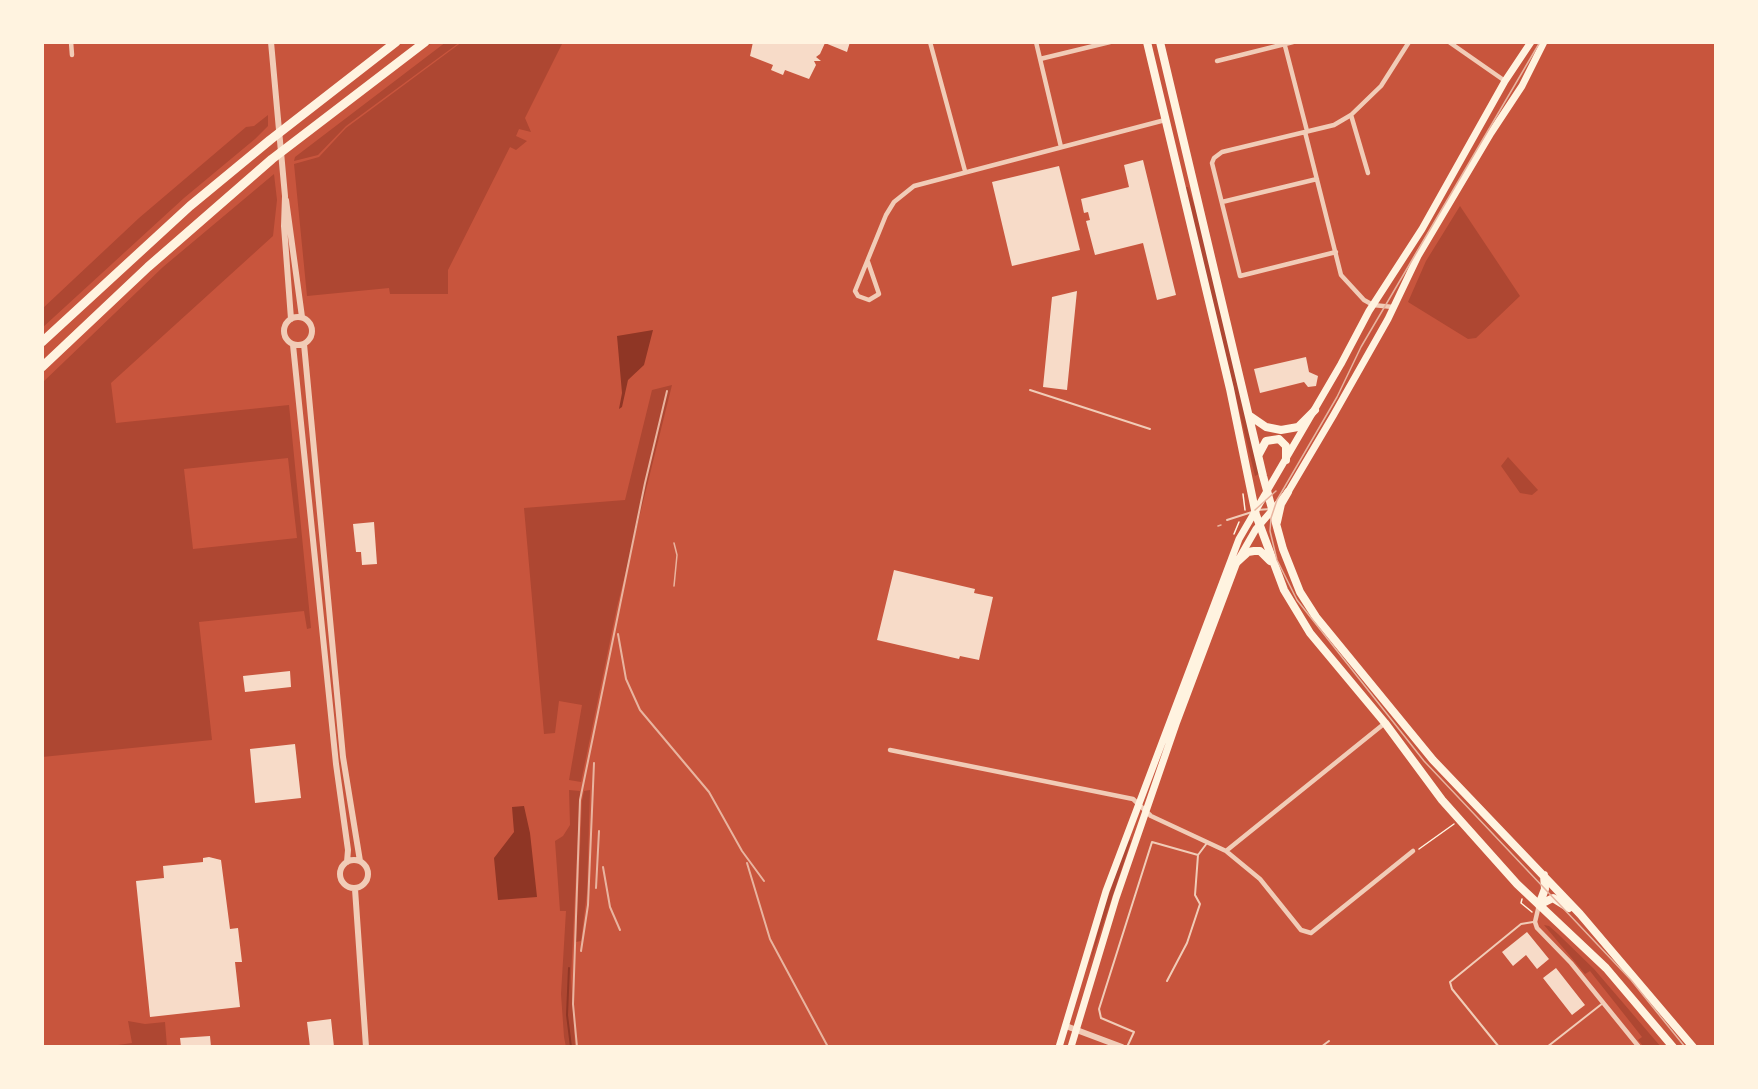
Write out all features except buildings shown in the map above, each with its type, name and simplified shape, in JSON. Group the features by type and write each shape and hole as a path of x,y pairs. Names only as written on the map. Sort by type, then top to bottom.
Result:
{"highway":[{"path":"42,342 135,254 270,140 396,42"},
{"path":"42,367 156,260 272,159 425,42"}],"main road":[{"path":"1147,42 1230,389 1259,525 1272,562 1302,621 1385,723 1459,820 1539,905 1606,968 1673,1047"},
{"path":"1160,42 1272,509 1294,579 1316,616 1433,760 1580,914 1693,1047"},
{"path":"1059,1047 1103,901 1227,568 1255,510 1315,410 1373,305 1422,229 1505,81 1532,42"},
{"path":"1277,526 1281,504 1393,307 1418,256 1491,133 1522,86 1544,42"},
{"path":"1249,414 1266,427 1281,430 1298,427 1315,410"},
{"path":"1259,456 1262,444 1275,438 1286,446 1286,460"},
{"path":"1071,1047 1116,898 1176,724 1237,562 1259,525 1288,492"},
{"path":"1237,562 1248,552 1254,551 1265,555 1272,562"},
{"path":"1539,905 1545,889 1544,875"},
{"path":"1539,905 1548,899 1558,899 1580,914"}],"street":[{"path":"71,42 72,55"},
{"path":"271,42 285,196 302,318"},
{"path":"930,42 965,171"},
{"path":"1036,42 1060,147"},
{"path":"1040,59 1110,42"},
{"path":"1217,61 1293,42"},
{"path":"1336,252 1240,276 1212,163 1217,154 1334,125 1351,115 1381,86 1409,42"},
{"path":"1449,42 1505,81"},
{"path":"1284,43 1343,279 1360,297 1373,305 1393,307"},
{"path":"1351,115 1368,173"},
{"path":"868,262 879,294 869,300 858,296 855,291 886,215 905,192 914,186 1166,120"},
{"path":"1222,202 1317,179"},
{"path":"285,196 284,226 291,319"},
{"path":"302,318 307,321 312,331 304,344 343,758 360,861 367,868 368,878 361,887 355,889 345,885 340,876 347,862 348,850 335,754 293,345 284,333 284,327 291,319 302,318"},
{"path":"293,345 304,344"},
{"path":"1226,851 1385,723"},
{"path":"891,750 1029,780 1123,795 1138,803 1146,812 1226,851 1260,879 1301,930 1311,933 1413,851"},
{"path":"347,862 360,861"},
{"path":"355,889 366,1047"},
{"path":"1539,905 1535,922 1542,933 1571,963 1640,1047"},
{"path":"1066,1026 1122,1047"}],"lane":[{"path":"1166,120 1179,117"},
{"path":"1030,390 1150,429"},
{"path":"1227,519 1255,510 1272,509"},
{"path":"1167,981 1187,943 1200,904 1195,895 1198,855 1208,841"},
{"path":"1127,1047 1134,1032 1101,1018 1099,1009 1152,842 1198,855"},
{"path":"1498,1047 1452,989 1450,982 1521,924 1535,922"},
{"path":"1547,1047 1603,1003"},
{"path":"1321,1047 1329,1041"}],"path":[{"path":"1413,851 1422,849 1459,820"},
{"path":"1521,903 1536,915"}],"shaded area":[{"path":"446,42 460,42 346,126 318,155 294,161 295,157"},
{"path":"462,42 563,42 525,118 531,132 519,129 516,136 527,141 516,150 510,147 448,270 448,294 390,294 389,288 307,296 294,164 319,157 346,128"},
{"path":"268,115 268,126 255,139 184,198 42,328 42,309 139,218 246,127 254,126"},
{"path":"274,174 277,200 273,236 111,383 116,423 289,405 311,628 307,629 304,611 199,622 212,740 42,757 42,383 163,267","holes":["288,458 297,538 193,549 184,469"]},
{"path":"1185,187 1188,187 1198,216 1259,474 1255,476"},
{"path":"1460,206 1520,296 1476,338 1468,339 1408,302 1426,261"},
{"path":"653,330 644,365 628,380 622,407 619,409 622,393 617,336"},
{"path":"672,385 617,607 581,782 569,780 582,705 559,701 555,733 544,734 524,508 625,500 652,390"},
{"path":"1508,457 1538,490 1532,495 1520,493 1501,466"},
{"path":"569,790 580,791 571,977 575,1047 566,1047 564,1037 561,994 566,911 560,911 555,841 563,836 570,825"},
{"path":"590,790 587,892 581,941 576,942 582,801 584,791"},
{"path":"524,806 530,833 537,897 498,900 494,858 514,832 512,807"},
{"path":"1128,839 1131,841 1088,969 1103,912"},
{"path":"1544,925 1549,926 1594,969 1661,1047 1644,1047 1638,1040 1642,1037 1590,971 1585,974"},
{"path":"128,1021 145,1024 165,1022 167,1047 104,1047 132,1043"}],"waterway":[{"path":"569,968 567,1015 571,1047"}],"tram line":[{"path":"1540,42 1361,347 1337,397 1277,500 1271,518 1270,531 1277,560 1297,600 1424,761 1631,980 1685,1047"},
{"path":"1255,510 1276,491"},
{"path":"674,543 677,555 674,586"}],"railway":[{"path":"1715,203 1716,257"},
{"path":"577,1047 573,1004 580,800 645,483 667,391"},
{"path":"618,634 626,679 640,710 709,792 742,851 764,881"},
{"path":"581,951 588,905 594,763"},
{"path":"596,888 599,831"},
{"path":"747,863 770,939 828,1047"},
{"path":"603,867 610,907 620,930"}]}
